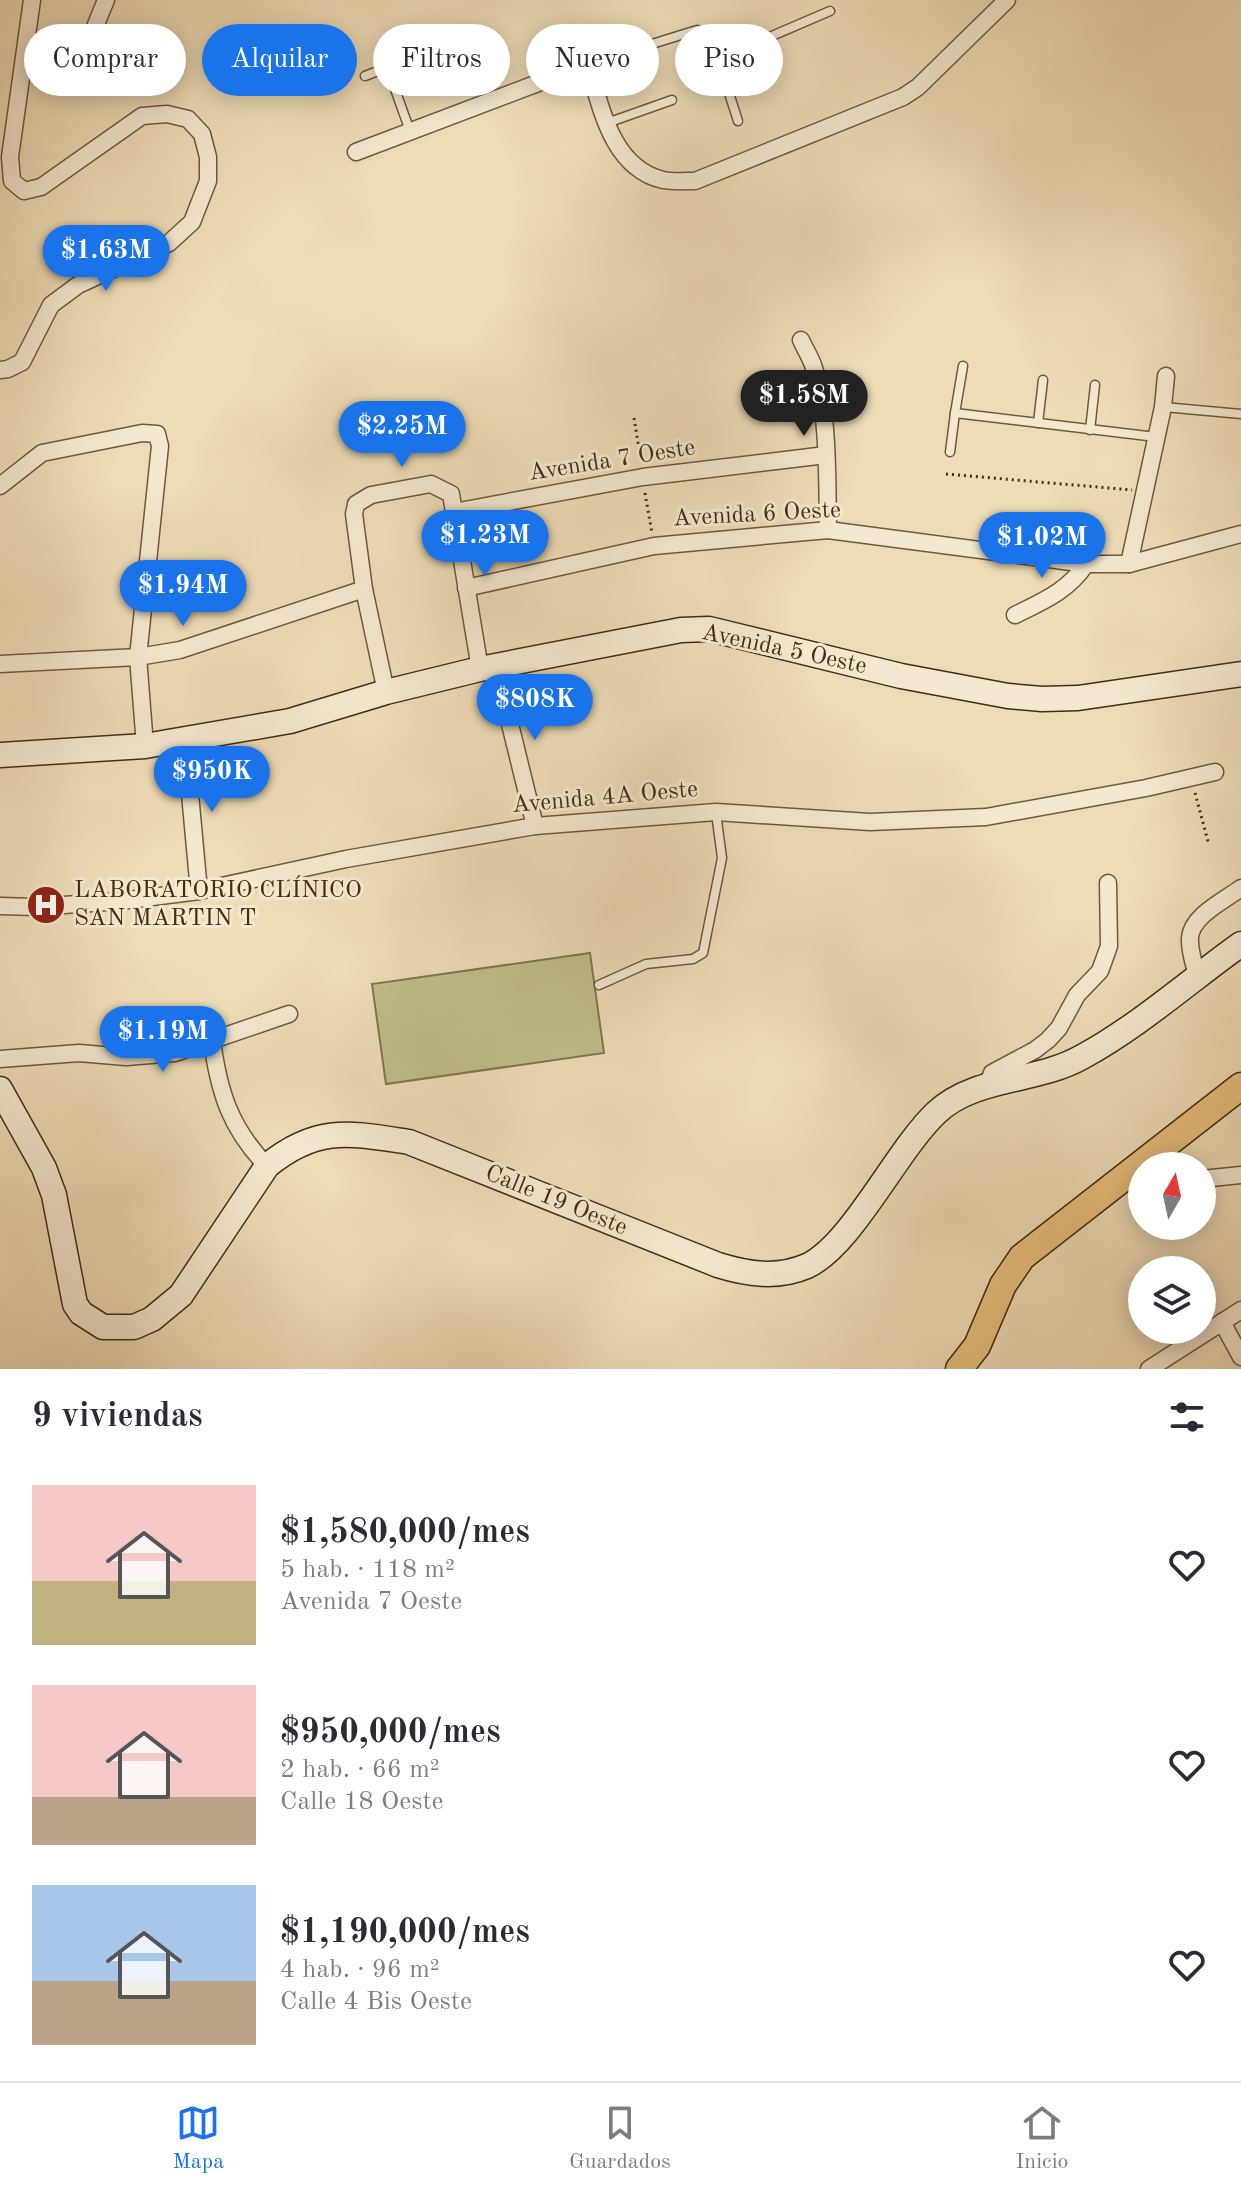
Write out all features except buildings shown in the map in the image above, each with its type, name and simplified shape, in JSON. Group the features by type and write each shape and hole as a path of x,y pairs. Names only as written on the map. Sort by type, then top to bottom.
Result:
{"main road":[{"path":"1158,1152 1241,1086"},
{"path":"959,1369 977,1346 1003,1285 1022,1257 1128,1175"}],"street":[{"path":"4,369 22,362 51,305 78,285 169,243 192,222 208,181 208,157 202,134 188,119 167,114 142,116 41,187 24,191 12,181 10,157 32,0"},
{"path":"96,24 106,0"},
{"path":"597,96 616,146 635,167 662,180 695,181 903,97 918,87 1007,0"},
{"path":"356,152 526,87"},
{"path":"801,340 814,367 826,455 828,530"},
{"path":"1129,564 1163,407 1166,376"},
{"path":"0,486 42,453 142,433 157,434 160,446 138,657 145,746"},
{"name":"Avenida 7 Oeste","path":"454,512 643,477 826,455"},
{"path":"386,692 364,589 354,514 356,504 371,495 431,484 451,494 466,588 535,826"},
{"name":"Avenida 6 Oeste","path":"466,588 654,546 828,530 1086,564 1129,564 1241,534"},
{"path":"1015,615 1063,590 1086,564"},
{"path":"0,664 138,657 210,641 364,589"},
{"name":"Avenida 5 Oeste","path":"0,755 145,746 290,721 386,692 488,668 681,630 709,629 901,676 1008,696 1042,699 1078,698 1241,674"},
{"path":"185,740 199,891"},
{"name":"Avenida 4A Oeste","path":"0,906 35,907 121,901 199,891 346,859 535,826 716,812 870,822 986,817 1215,772"},
{"path":"987,1086 992,1073 1048,1040 1059,1028 1077,995 1100,971 1109,946 1108,883"},
{"path":"1197,978 1190,946 1193,927 1241,888"},
{"name":"Calle 19 Oeste","path":"0,1089 44,1168 54,1195 75,1304 89,1319 103,1327 134,1327 171,1305 181,1295 267,1166 287,1150 324,1136 356,1134 409,1142 704,1260 736,1270 769,1274 792,1270 817,1260 854,1220 924,1125 949,1102 987,1086 1032,1077 1080,1058 1241,944"},
{"path":"0,1059 79,1053 126,1057 175,1053 289,1014"},
{"path":"212,1041 217,1078 229,1113 247,1145 267,1166"},
{"path":"1216,1178 1241,1175"},
{"path":"1149,1369 1241,1310"},
{"path":"1222,1322 1241,1357"}],"lane":[{"path":"783,31 830,11"},
{"path":"365,76 373,73"},
{"path":"397,96 410,131"},
{"path":"730,96 738,121"},
{"path":"607,123 672,100"},
{"path":"950,452 963,366"},
{"path":"1038,423 1043,380"},
{"path":"1090,430 1095,385"},
{"path":"1163,407 1241,414"},
{"path":"955,413 1156,437"},
{"path":"599,985 646,964 693,959 703,953 722,858 716,812"}],"path":[{"path":"946,474 1119,491 1143,490"},
{"path":"1190,778 1209,845"}],"shaded area":[{"path":"590,953 604,1053 386,1084 372,984"}],"place":[{"name":"LABORATORIO CLÍNICO SAN MARTIN T","path":"46,905"}]}
